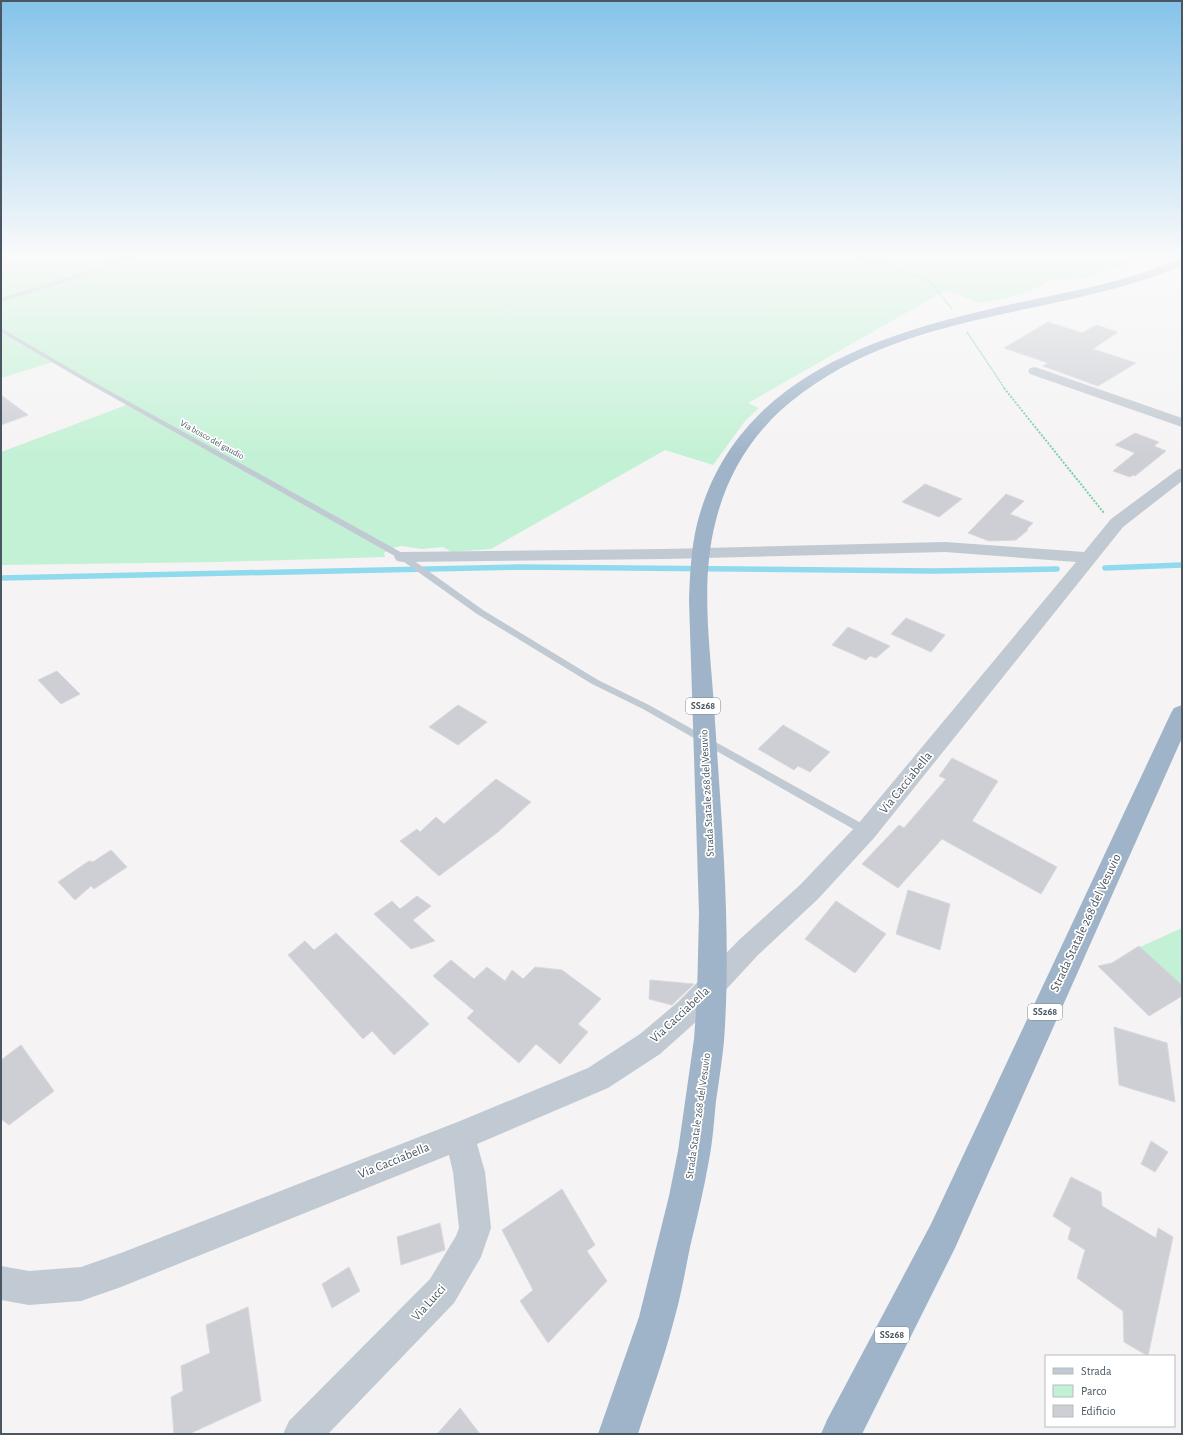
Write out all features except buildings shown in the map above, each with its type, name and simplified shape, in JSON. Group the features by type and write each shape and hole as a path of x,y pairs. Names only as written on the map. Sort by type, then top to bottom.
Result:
{"highway":[{"name":"Strada Statale 268 del Vesuvio","path":"618,1434 655,1324 691,1172 709,1041 713,937 699,589 702,542 712,501 726,470 745,439 770,411 799,388 831,367 866,350 904,336 952,322"},
{"name":"Strada Statale 268 del Vesuvio","path":"841,1434 943,1236 1182,713"}],"street":[{"path":"1035,371 1182,423"},
{"name":"Via Cacciabella","path":"1,1283 29,1288 82,1284 121,1270 439,1143 460,1136 598,1078 650,1044 688,1011 749,947 808,892 866,831 1115,526 1182,473"},
{"path":"409,561 945,547 1089,558"},
{"name":"Via Lucci","path":"302,1434 442,1291 469,1244 475,1228 469,1172 460,1136"}],"lane":[{"name":"Via bosco del gaudio","path":"1,330 86,380 409,561 480,612 595,682 646,707 866,831"}],"path":[{"path":"967,332 997,379 1115,526"}],"green space":[{"path":"1,322 890,322 748,403 759,408 745,421 713,465 665,450 491,549 452,552 443,547 422,549 401,546 388,549 384,553 385,557 218,562 1,565 1,452 129,404 56,361 1,378"},
{"path":"1182,928 1182,1042 1180,1023 1181,994 1171,976 1140,947"}],"waterway":[{"path":"1105,568 1182,565"},
{"path":"1,578 519,567 933,571 1057,569"}]}
